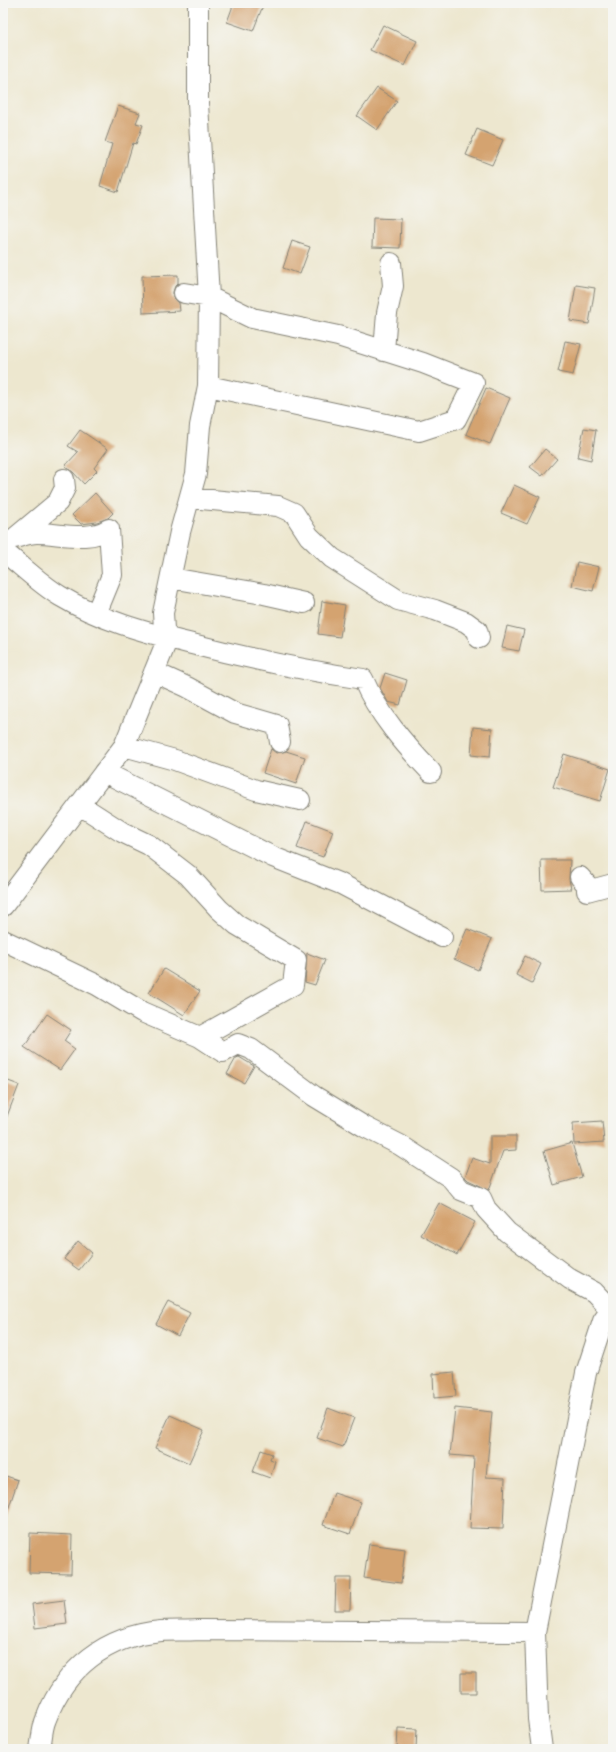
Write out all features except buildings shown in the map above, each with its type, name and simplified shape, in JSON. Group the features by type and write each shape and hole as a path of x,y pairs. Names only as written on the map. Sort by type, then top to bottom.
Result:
{"street":[{"path":"3,906 124,746 168,638 164,628 163,613 196,474 200,426 208,386 209,297 198,103 198,3"},
{"path":"384,351 387,313 393,286 391,263"},
{"path":"184,293 209,297 252,318 338,336 423,363 474,383 456,419 420,431 208,386"},
{"path":"9,549 58,502 65,488 64,479"},
{"path":"190,498 278,506 294,513 309,536 339,562 398,600 434,610 466,622 477,630 479,638"},
{"path":"9,549 36,533 87,536 101,534 109,529 112,575 96,614"},
{"path":"9,549 60,596 96,614 146,632 252,660 363,679 370,696 407,747 431,772"},
{"path":"171,578 257,592 304,604"},
{"path":"154,672 187,687 235,713 278,725 280,742"},
{"path":"124,746 175,760 256,790 300,800"},
{"path":"104,772 273,857 341,884 442,937"},
{"path":"80,805 122,832 149,845 188,875 219,909 237,924 296,960 294,985 200,1037"},
{"path":"580,878 587,885 587,891 613,884"},
{"path":"3,940 97,985 142,1012 200,1037 223,1052 238,1044 251,1049 314,1096 365,1127 400,1145 451,1178 461,1190 481,1198 486,1209 507,1232 570,1279 594,1292 612,1308 604,1321 586,1373 535,1632 538,1719 542,1749"},
{"path":"40,1749 46,1719 65,1682 81,1663 107,1646 129,1637 160,1631 198,1630 535,1632"}]}
